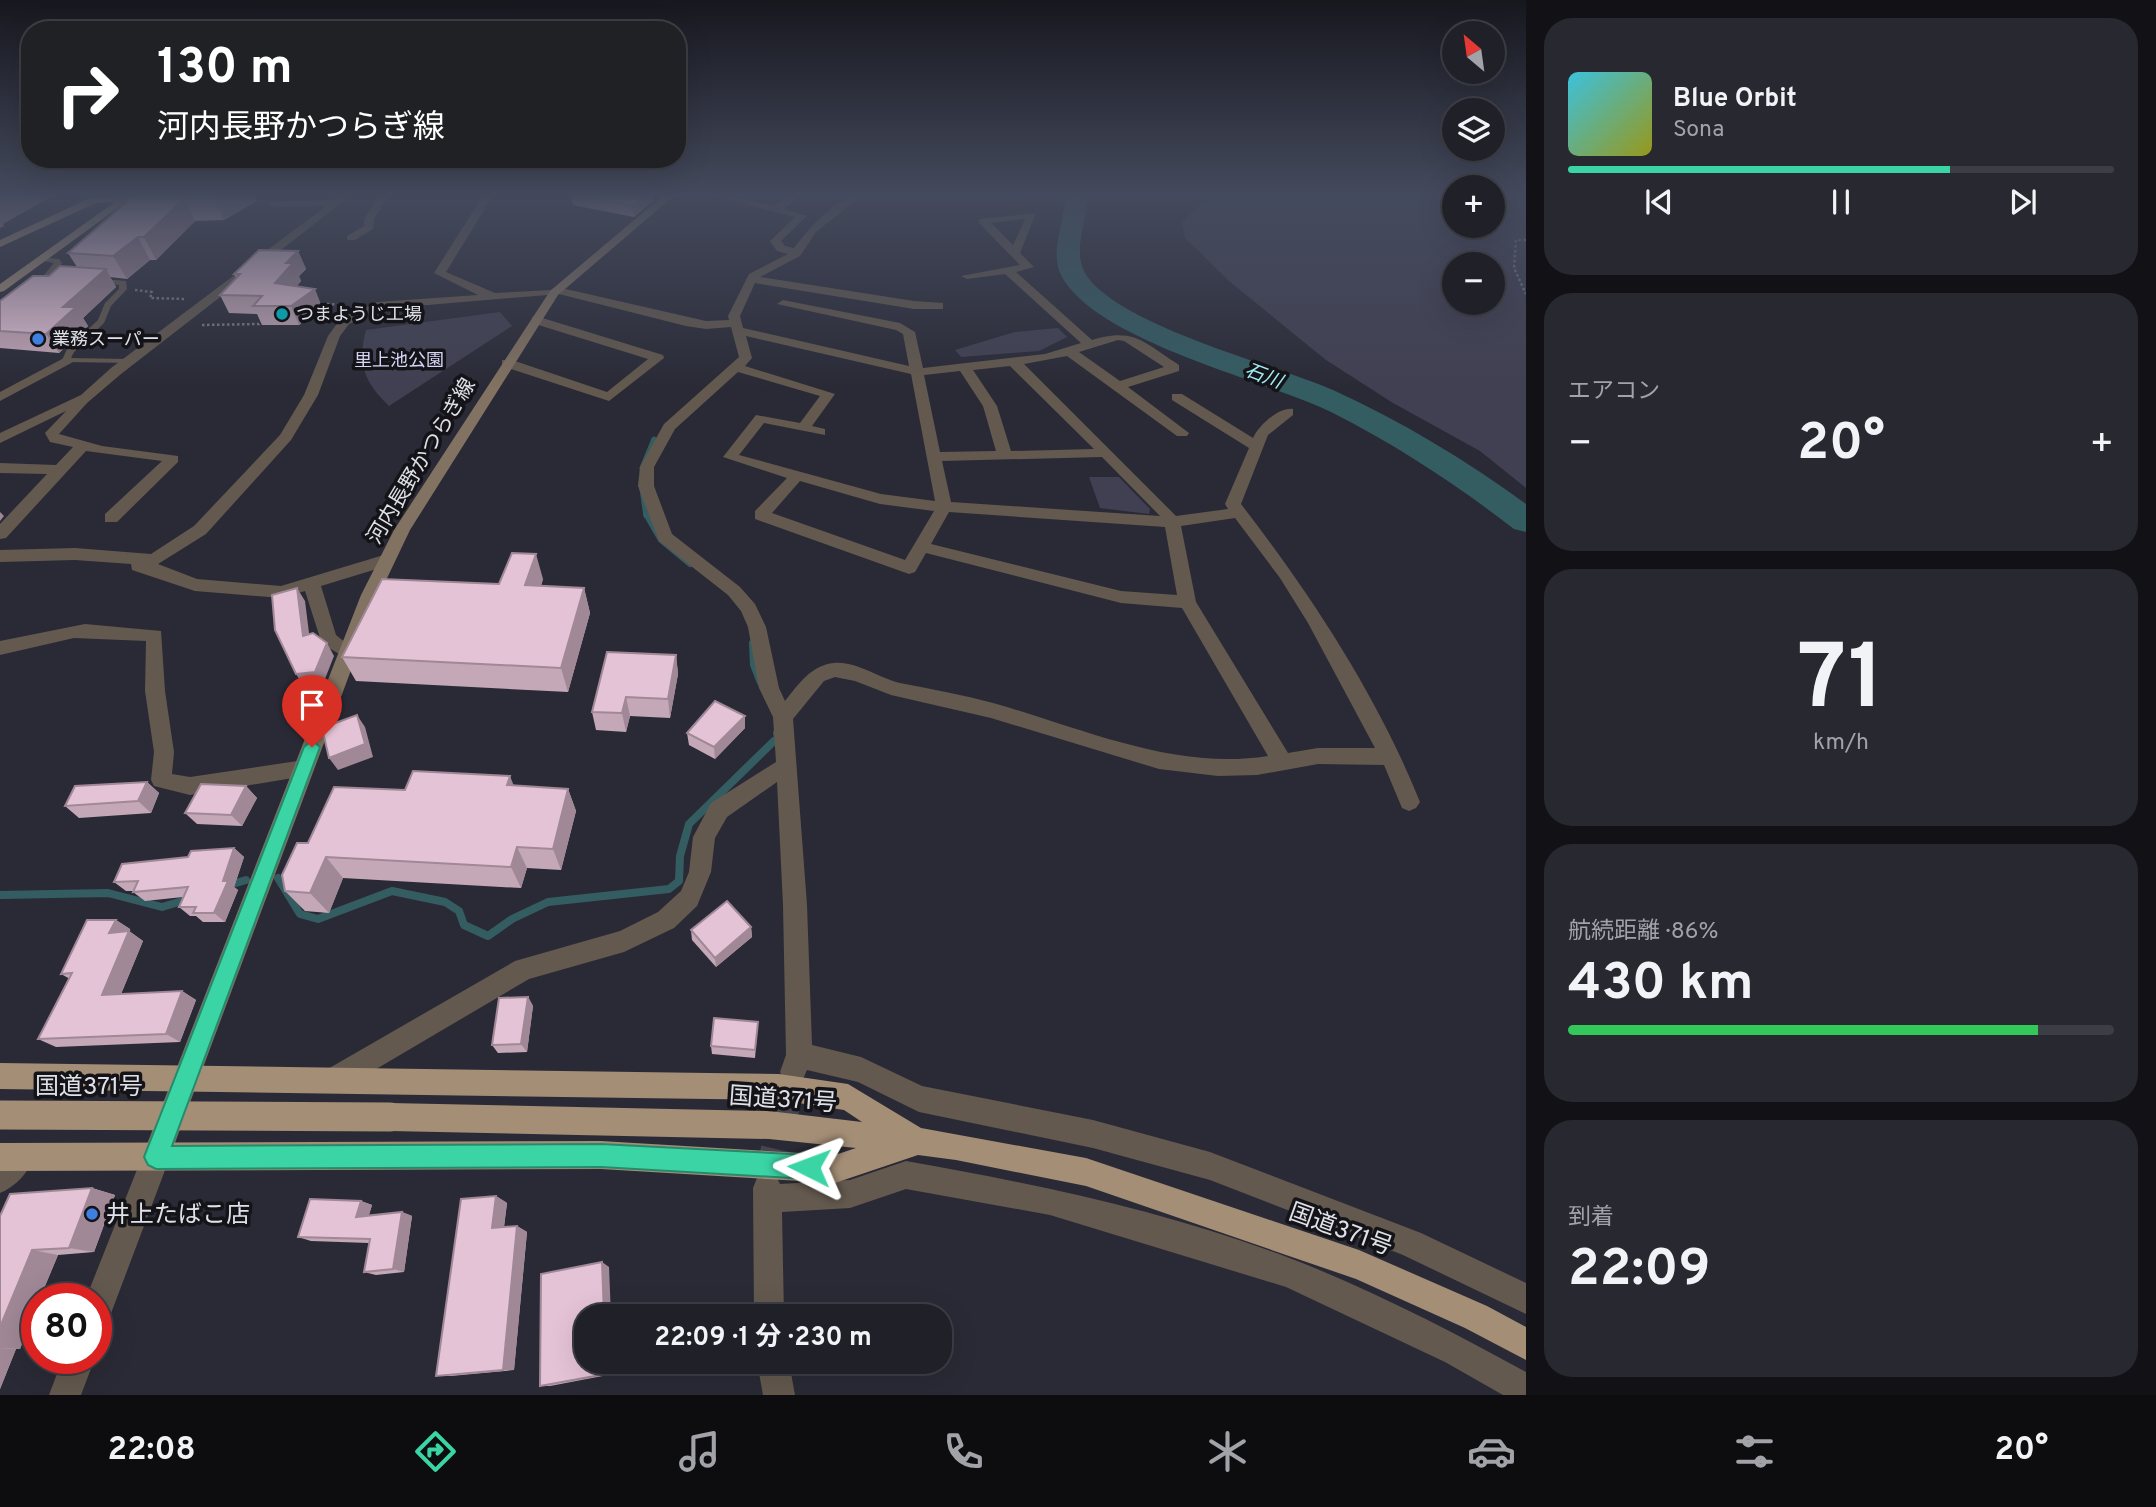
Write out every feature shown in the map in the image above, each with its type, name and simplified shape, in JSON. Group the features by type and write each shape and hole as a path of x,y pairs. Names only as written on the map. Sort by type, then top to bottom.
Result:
{"highway":[{"path":"0,289 40,259"},
{"path":"0,1076 779,1087 848,1097 917,1142"},
{"name":"国道371号","path":"0,1115 390,1117 769,1125 956,1146 1086,1172 1359,1265 1476,1317 1526,1344"},
{"path":"10,1158 601,1155 835,1169 917,1142"}],"main road":[{"name":"河内長野かつらぎ線","path":"156,1157 348,652 387,560 402,530 536,320 556,291 591,259"}],"street":[{"path":"111,518 173,459 152,453 92,449 84,444 55,439 52,433 86,398 129,361 263,259"},
{"path":"449,259 440,273 491,297"},
{"path":"785,259 752,279 734,316 746,358 669,427 647,467 646,486 665,537 734,591 749,608 757,627 769,688 783,717 788,765 796,1064 861,1070 919,1099 1093,1134 1210,1166 1411,1244 1526,1300"},
{"path":"968,276 1028,267 1021,259"},
{"path":"1007,270 1090,344"},
{"path":"752,279 914,305 939,306"},
{"path":"0,555 75,554 154,560 200,530 286,437 311,396 334,336 345,321 377,306 556,291 686,323 736,326 918,372 1046,358 1117,336 1128,338 1174,368 1119,386"},
{"path":"783,303 900,327 909,332 944,507 909,568 761,515 797,476"},
{"path":"508,362 609,397 658,358 536,320"},
{"path":"1069,351 1182,433"},
{"path":"0,397 69,361"},
{"path":"1014,362 1103,453 1164,510 1172,522 1186,602 1282,761"},
{"path":"736,367 828,394 803,428"},
{"path":"964,367 990,406 1006,455"},
{"path":"1177,397 1258,447"},
{"path":"0,439 38,418 86,398"},
{"path":"1288,412 1262,433 1235,493 1233,504 1286,573 1317,621 1389,757 1409,802"},
{"path":"820,432 761,418 730,457 880,499 944,507 1172,522 1239,512"},
{"path":"0,534 84,444"},
{"path":"936,457 1103,453"},
{"path":"0,468 60,470"},
{"path":"922,547 1121,597 1186,602"},
{"path":"75,554 106,563 151,568 195,585 281,592 387,560"},
{"path":"311,583 328,639 348,652"},
{"path":"0,649 20,646 64,632 129,632 155,636 155,691 164,752 161,780 190,786 304,769"},
{"path":"783,717 817,676 834,670 858,674 891,688 991,710 1159,761 1218,767 1318,756 1389,757"},
{"path":"335,1079 524,969 624,941 666,920 689,898 700,872 704,837 719,810 751,786 788,765"},
{"path":"108,1283 156,1157"},
{"path":"0,1179 10,1158"},
{"path":"769,1304 767,1193 850,1194 906,1175 1050,1201 1166,1233 1290,1273 1456,1351 1526,1390"},
{"path":"65,1395 73,1374"},
{"path":"775,1374 779,1395"}],"lane":[{"path":"40,259 58,263 48,275 52,278 79,279"},
{"path":"92,280 118,281 123,284 123,289 107,305 101,321 70,351 66,360 129,361"}],"path":[{"path":"1511,259 1512,272 1526,294"},
{"path":"123,289 152,292 149,298"},
{"path":"311,303 377,306"},
{"path":"177,325 259,324 269,316"}],"green space":[{"path":"1207,259 1442,259 1442,315 1505,315 1505,259 1526,259 1526,488 1480,451 1393,403 1326,360 1229,281"},
{"name":"里上池公園","path":"500,312 512,326 389,406 368,380 362,353 366,330"},
{"path":"1058,328 1067,337 1039,351 961,357 955,350 1015,332"},
{"path":"1089,477 1119,477 1150,509 1149,514 1100,508"}],"building":[{"path":"250,259 290,259 286,263 293,263 275,283 315,289 291,306 253,306 262,296 220,295 240,274 234,274"},
{"path":"60,266 106,269 63,307 76,307 46,334 0,331 0,301 33,276 49,276"},
{"path":"512,553 536,554 525,585 584,588 561,668 342,657 382,579 499,584"},
{"path":"297,588 303,636 313,633 327,643 315,672 296,674 275,630 272,595"},
{"path":"607,652 676,655 668,699 626,697 622,713 592,712"},
{"path":"715,701 745,716 714,747 687,733"},
{"path":"357,715 365,744 329,758 322,728"},
{"path":"413,771 510,776 507,785 568,789 553,849 517,847 511,867 326,857 310,893 285,891 282,875 297,843 308,843 334,787 405,790"},
{"path":"147,782 138,801 65,806 75,786"},
{"path":"201,784 246,786 231,815 185,813"},
{"path":"234,848 223,881 228,881 214,913 193,913 196,907 179,907 188,887 133,892 138,881 114,882 122,864 188,857 191,851"},
{"path":"727,901 751,927 715,958 691,930"},
{"path":"87,920 116,920 109,933 129,931 102,995 182,991 166,1034 38,1039 72,973 61,974"},
{"path":"528,997 521,1044 492,1045 499,998"},
{"path":"714,1018 758,1022 755,1050 711,1046"},
{"path":"92,1188 69,1248 32,1250 0,1327 0,1216 10,1194"},
{"path":"496,1196 492,1228 517,1226 503,1370 436,1376 461,1199"},
{"path":"310,1199 361,1201 356,1217 402,1212 393,1269 364,1272 370,1239 298,1237"},
{"path":"602,1262 604,1304 574,1304 574,1374 606,1374 540,1386 541,1274"}],"waterway":[{"name":"石川","path":"1069,259 1074,276 1091,295 1117,313 1187,346 1321,396 1348,409 1427,453 1526,521"},
{"path":"642,468 654,439"},
{"path":"641,483 646,516"},
{"path":"646,514 661,540 690,564"},
{"path":"752,643 753,665 760,683"},
{"path":"773,743 777,738 776,733"},
{"path":"278,878 300,914 318,919 392,891 445,902 459,911 464,925 488,936 512,919 548,902 669,889 679,881 680,856 689,824 774,741"},
{"path":"226,886 246,880"},
{"path":"0,895 108,893 162,907 189,899"}],"tunnel":[{"path":"769,1177 792,1077"}],"place":[{"name":"つまようじ工場","path":"282,314"},
{"name":"業務スーパー","path":"38,339"},
{"name":"井上たばこ店","path":"92,1214"}],"route":[{"path":"312,747 156,1157 405,1158 601,1155 809,1167"}]}
